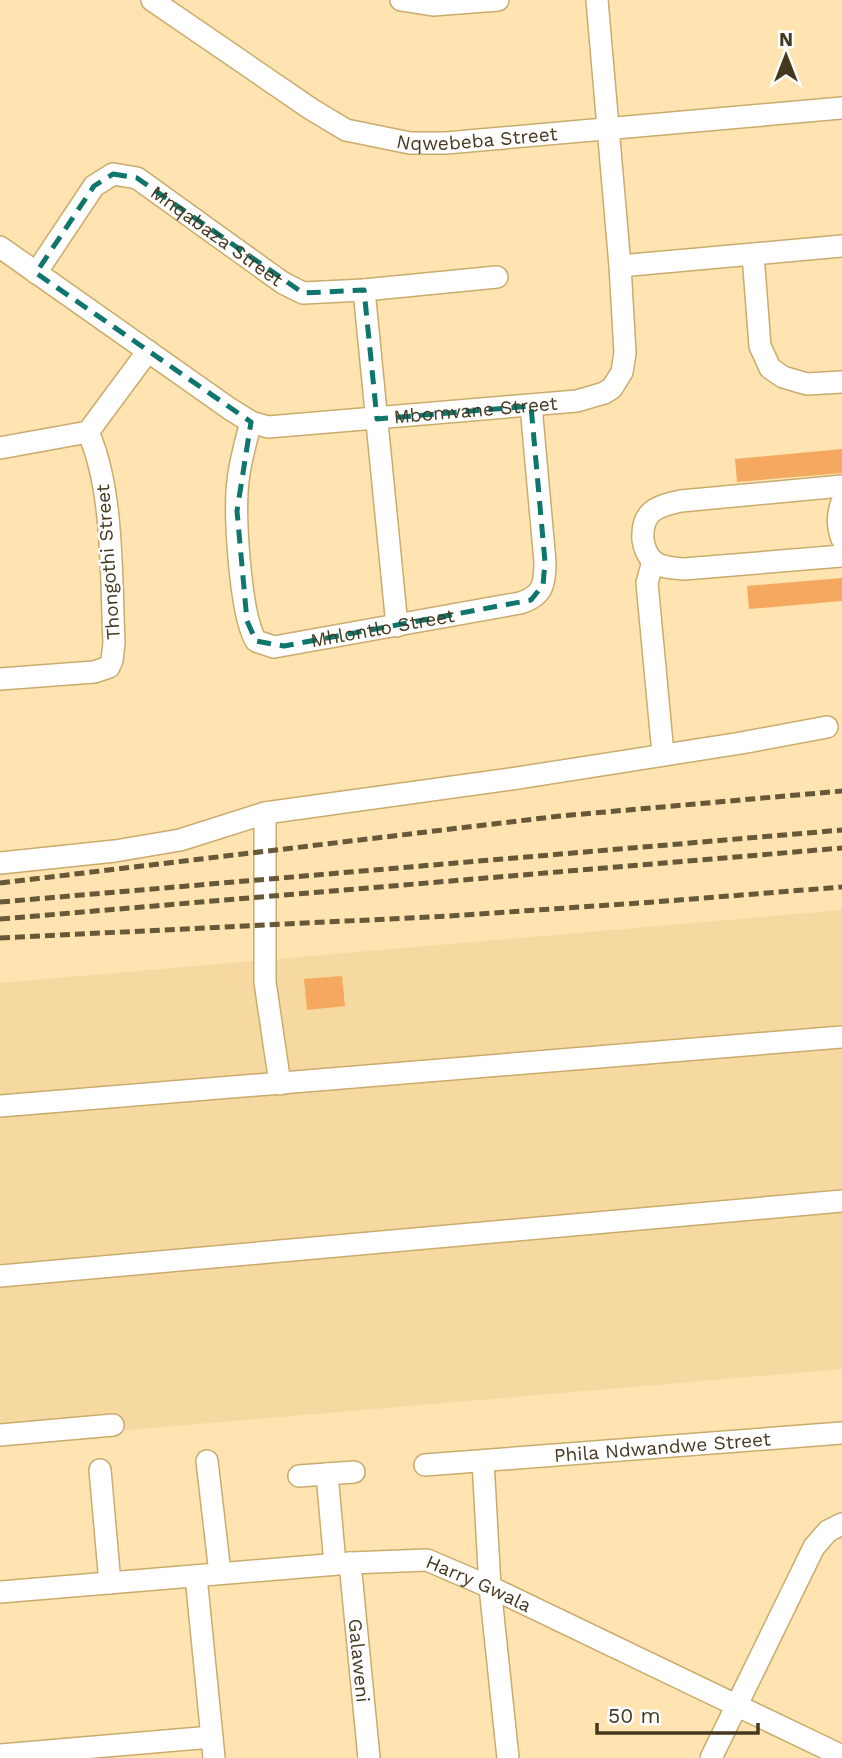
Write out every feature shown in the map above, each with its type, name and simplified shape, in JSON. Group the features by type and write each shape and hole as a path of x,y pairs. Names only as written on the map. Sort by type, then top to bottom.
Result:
{"street":[{"name":"Nqwebeba Street","path":"152,0 346,130 410,143 446,143 842,108"},
{"path":"401,0 433,5 498,0"},
{"name":"Mbomvane Street","path":"0,247 251,422 268,427 592,398 612,388 622,372 625,353 597,0"},
{"name":"Mnqabaza Street","path":"36,273 93,186 113,174 137,178 283,283 303,293 497,277"},
{"path":"620,266 842,246"},
{"path":"753,255 760,346 770,368 783,377 807,384 842,382"},
{"path":"364,290 397,626"},
{"path":"0,448 88,432 148,351"},
{"name":"Mhlontlo Street","path":"251,422 238,480 237,511 247,621 256,642 264,646 284,646 520,603 531,600 539,593 545,575 545,562 531,405"},
{"name":"Thongothi Street","path":"0,679 94,672 109,667 113,660 104,492 96,453 88,432"},
{"path":"842,486 681,501 663,505 646,517 643,528 643,545 653,561 665,567 684,569 842,556"},
{"path":"842,502 838,513 838,530 842,538"},
{"path":"653,561 647,583 663,754"},
{"path":"0,863 116,851 180,840 265,813 511,779 827,727"},
{"path":"265,813 265,982 281,1084"},
{"path":"0,1106 842,1037"},
{"path":"0,1276 842,1201"},
{"path":"0,1435 113,1425"},
{"name":"Phila Ndwandwe Street","path":"425,1465 842,1433"},
{"path":"207,1461 220,1573"},
{"path":"483,1461 490,1587 508,1758"},
{"path":"100,1470 110,1583"},
{"path":"299,1476 354,1472"},
{"name":"Galaweni","path":"327,1474 369,1758"},
{"path":"711,1758 814,1547 828,1531 842,1524"},
{"name":"Harry Gwala","path":"0,1592 342,1563 427,1560 738,1704 842,1756"},
{"path":"0,1755 213,1748 197,1576"},
{"path":"0,1586 0,1592"}],"highlighted area":[{"path":"113,174 137,178 303,293 364,290 377,419 531,406 545,562 543,585 531,600 284,646 256,641 247,621 237,511 251,422 36,273 94,186"}],"shaded area":[{"path":"842,910 842,1369 0,1441 0,983"}],"building":[{"path":"842,449 842,473 737,482 735,459"},
{"path":"842,578 842,601 749,609 747,586"},
{"path":"342,976 345,1006 307,1010 304,979"}],"railway":[{"path":"0,883 560,816 842,791"},
{"path":"0,902 842,830"},
{"path":"0,919 842,848"},
{"path":"0,938 449,916 842,887"}]}
